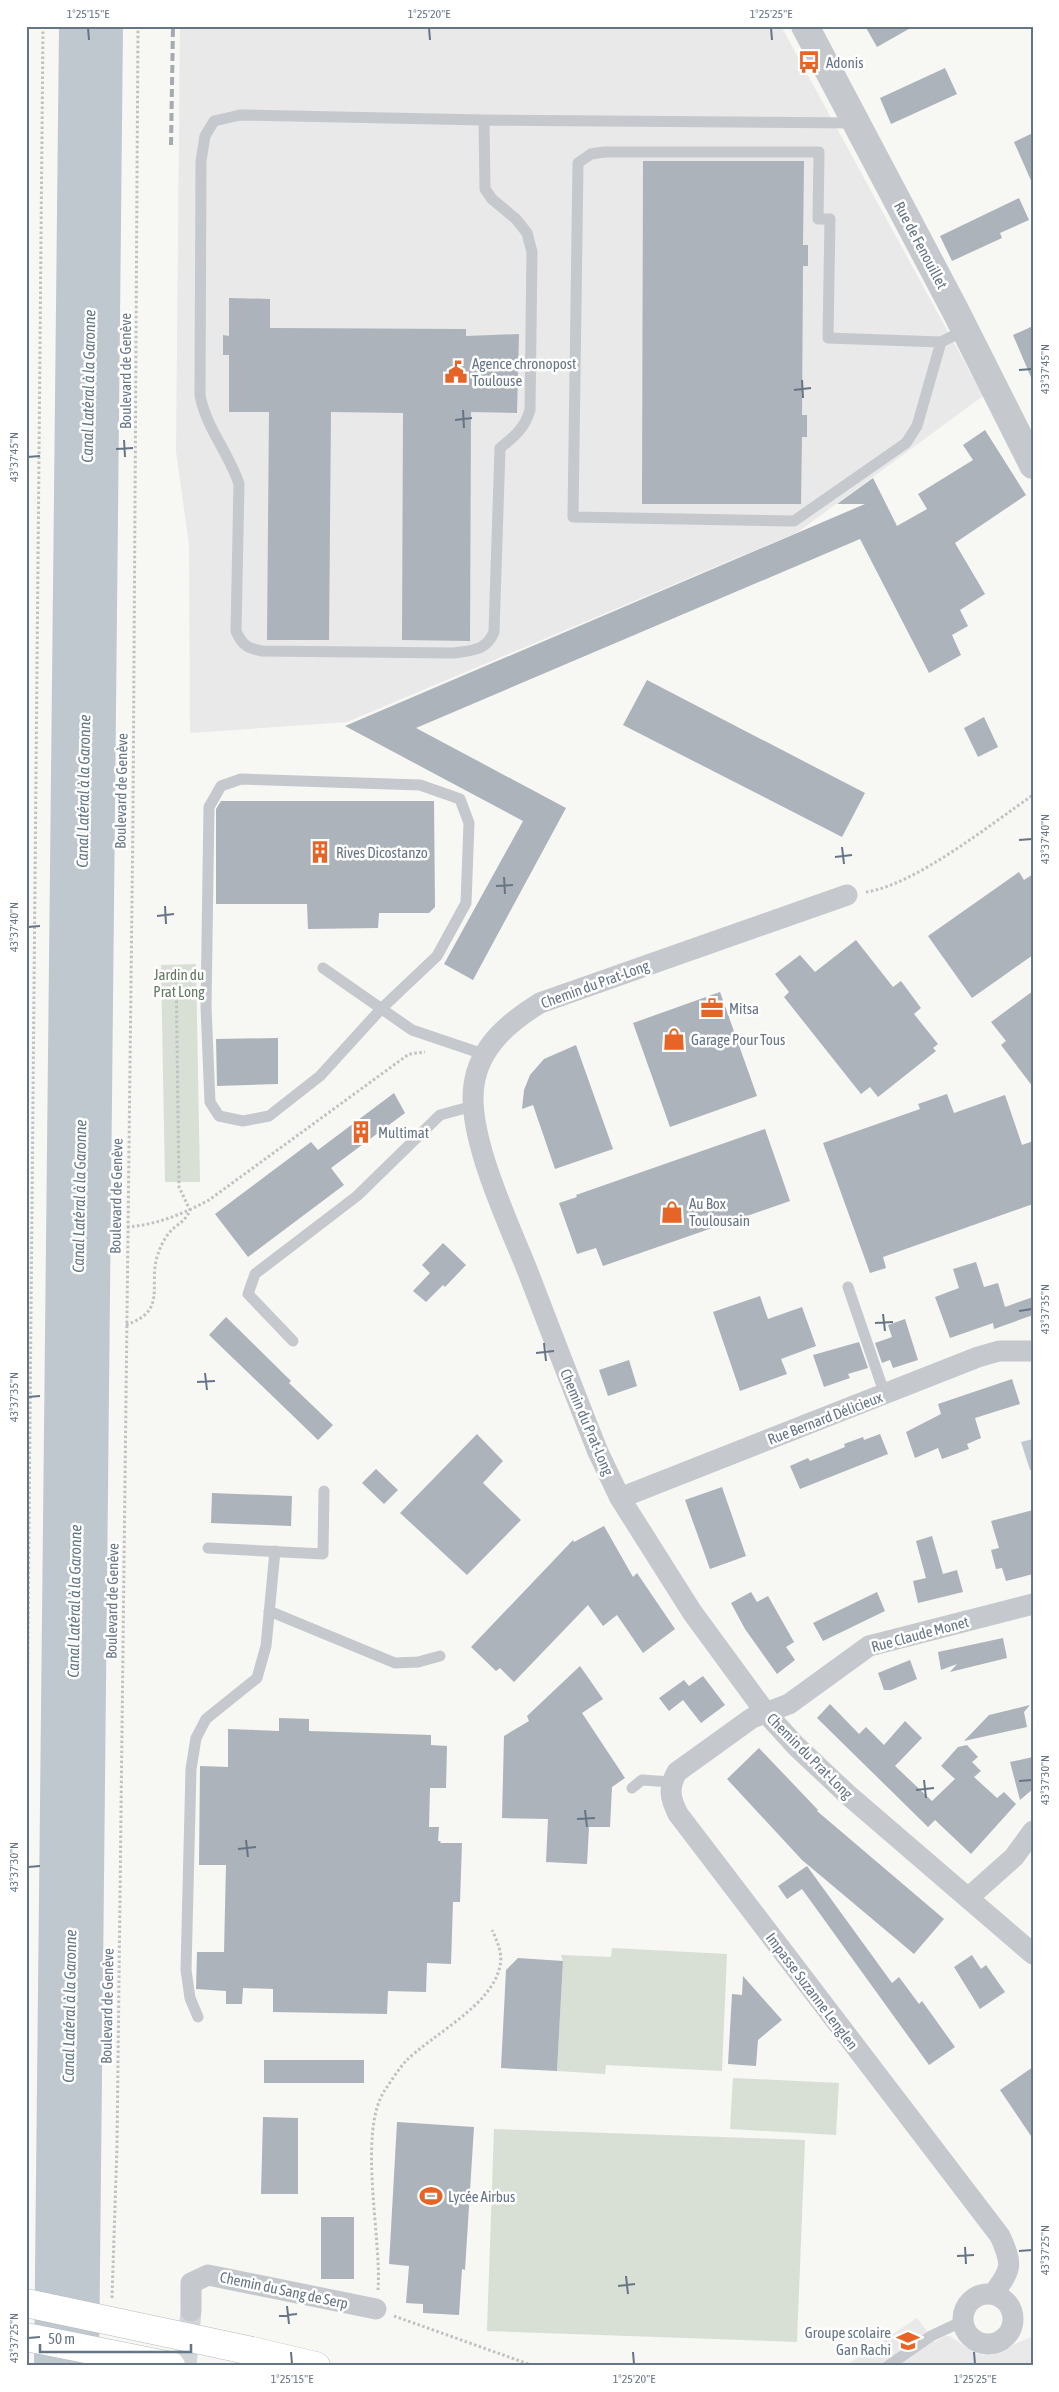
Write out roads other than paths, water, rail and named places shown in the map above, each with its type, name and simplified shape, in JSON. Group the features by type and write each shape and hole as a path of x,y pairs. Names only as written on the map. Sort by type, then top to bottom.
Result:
{"highway":[{"path":"26,2303 316,2366"},
{"path":"26,2337 171,2366"}],"street":[{"name":"Rue de Fenouillet","path":"805,26 965,330 1033,464"},
{"name":"Chemin du Prat-Long","path":"847,895 540,1003 516,1017 499,1032 477,1070 473,1106 485,1163 557,1351 620,1498 692,1612 766,1714 796,1746 847,1794 1033,1954"},
{"name":"Rue Bernard Délicieux","path":"620,1498 992,1353 999,1351 1033,1351"},
{"name":"Rue Claude Monet","path":"766,1714 789,1704 869,1646 1033,1604"},
{"path":"672,1782 678,1772 707,1750 752,1718 766,1714"},
{"name":"Impasse Suzanne Lenglen","path":"672,1782 671,1799 678,1814 1000,2236 1009,2256 1008,2275 993,2294"},
{"path":"968,1898 1023,1857 1033,1831"},
{"name":"Chemin du Sang de Serp","path":"190,2311 191,2283 208,2275 376,2309"},
{"path":"986,2294 993,2294 1007,2303 1013,2318 1008,2334 1002,2339 986,2344 977,2341 966,2329 964,2321 967,2306 972,2300 986,2294"}],"lane":[{"path":"484,120 485,189 492,199 516,219 526,233 532,252 530,410 527,423 516,436 500,448 494,632 492,638 489,643 478,649 454,653 262,651 250,649 241,643 236,631 239,484 233,465 203,410 200,395 201,161 204,136 214,121 240,115 484,120 857,123"},
{"path":"941,342 917,426 906,443 794,521 573,517 578,163 591,154 604,152 819,152 818,219 830,219 828,338 941,342 965,330"},
{"path":"241,779 420,785 460,799 469,823 466,903 437,956 381,1009 320,1076 269,1116 243,1121 219,1116 210,1102 206,1007 209,807 221,786 241,779"},
{"path":"323,968 412,1030 486,1054"},
{"path":"293,1341 248,1294 255,1274 357,1196 440,1115 473,1106"},
{"path":"848,1286 885,1395"},
{"path":"208,1548 323,1554 324,1492"},
{"path":"198,2017 190,1998 186,1970 191,1769 196,1738 206,1720 257,1678 266,1646 275,1551"},
{"path":"269,1611 395,1663 418,1662 440,1656"},
{"path":"632,1788 642,1780 672,1782"},
{"path":"888,2366 931,2336 964,2321"}],"water":[{"name":"Canal Latéral à la Garonne","path":"59,26 123,26 99,2366 34,2366"},
{"path":"1033,1439 1033,1470 1030,1470 1021,1442"}],"tunnel":[{"path":"186,2366 191,2311"}],"railway":[{"path":"171,145 173,26"}],"place":[{"name":"Adonis","path":"809,62"},
{"name":"Agence chronopost Toulouse","path":"456,372"},
{"name":"Rives Dicostanzo","path":"320,852"},
{"name":"Mitsa","path":"712,1008"},
{"name":"Garage Pour Tous","path":"674,1039"},
{"name":"Multimat","path":"361,1132"},
{"name":"Au Box Toulousain","path":"672,1212"},
{"name":"Lycée Airbus","path":"431,2196"},
{"name":"Groupe scolaire Gan Rachi","path":"908,2341"}],"park label":[{"name":"Jardin du Prat Long","path":"179,982"}]}
